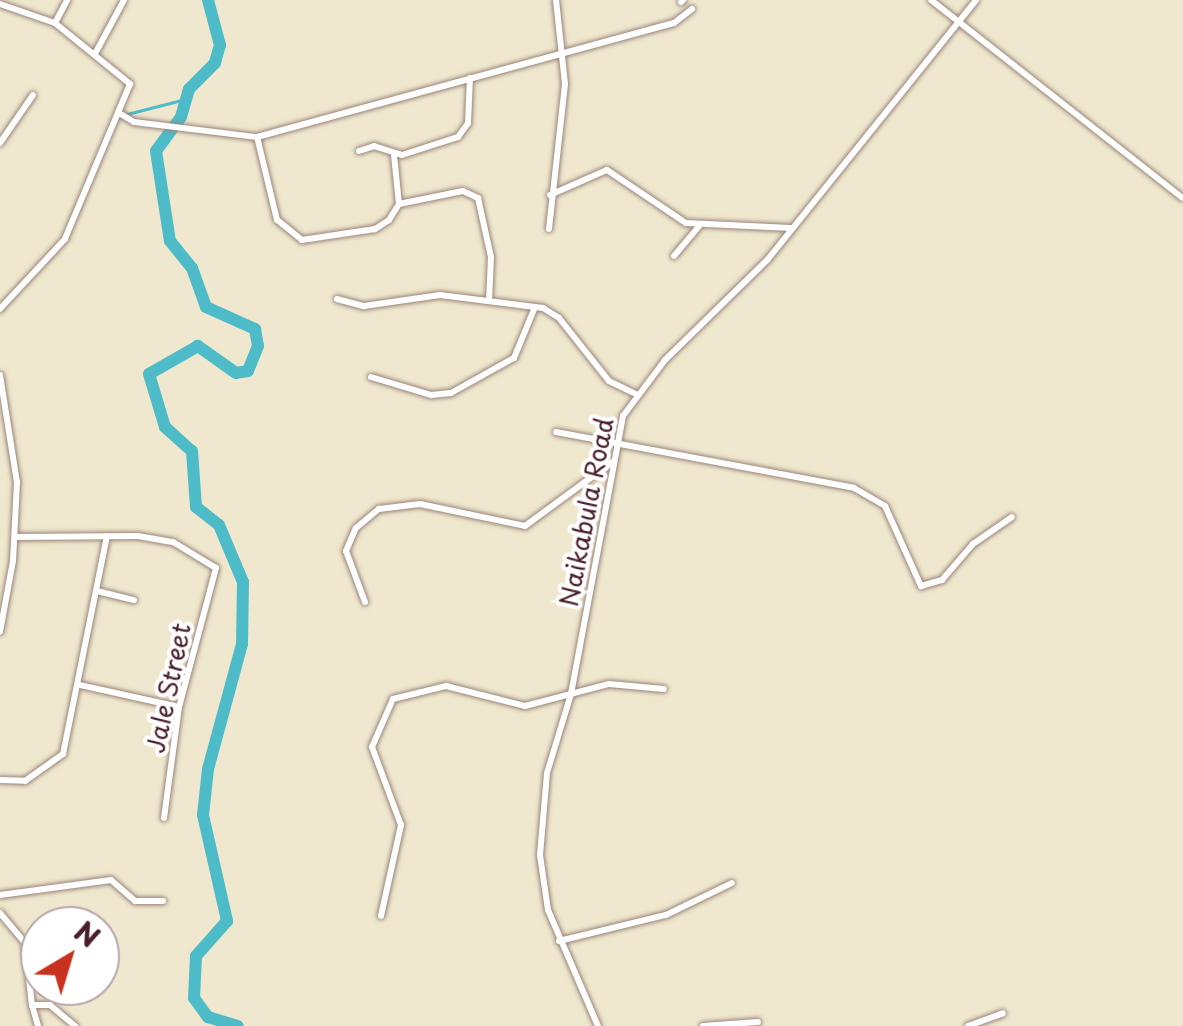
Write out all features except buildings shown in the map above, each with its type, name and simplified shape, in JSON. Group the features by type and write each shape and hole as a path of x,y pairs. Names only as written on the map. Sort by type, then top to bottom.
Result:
{"street":[{"path":"56,23 68,0"},
{"path":"96,52 124,0"},
{"path":"548,229 565,84 556,0"},
{"path":"931,0 1183,198"},
{"name":"Naikabula Road","path":"598,1026 559,941 540,855 546,773 571,694 616,444 636,394 792,228 976,0"},
{"path":"0,4 13,4 56,23 96,52 130,84 65,239 0,308"},
{"path":"119,112 126,121 258,137 562,49 674,22 692,8"},
{"path":"359,151 374,146 394,155 463,134 470,78"},
{"path":"0,143 32,95"},
{"path":"258,137 272,206 294,238 374,229 399,204 463,191 478,198 491,257 489,301"},
{"path":"394,155 399,204"},
{"path":"550,194 599,172 616,172 676,218 699,225 792,228"},
{"path":"674,256 699,225"},
{"path":"337,299 353,306 440,294 535,307 559,318 609,381 636,394"},
{"path":"371,377 430,394 451,393 514,358 535,307"},
{"path":"0,376 17,482 16,537 0,632"},
{"path":"556,432 872,496 885,506 921,586 942,580 974,544 1012,517"},
{"path":"365,602 346,552 356,528 379,508 420,504 525,526 613,461"},
{"path":"0,780 25,781 57,762 80,685 106,536 16,537"},
{"name":"Jale Street","path":"106,536 174,542 216,568 179,707 164,818"},
{"path":"0,561 13,561"},
{"path":"97,591 134,600"},
{"path":"382,916 401,825 372,747 393,699 426,687 460,688 514,706 609,684 664,688"},
{"path":"80,685 179,707"},
{"path":"0,895 112,880 135,901 164,900"},
{"path":"559,941 666,915 732,883"},
{"path":"0,913 20,936"},
{"path":"51,1006 74,1026"},
{"path":"968,1026 1002,1013"},
{"path":"702,1026 758,1022"}],"waterway":[{"path":"208,0 220,45 215,63 189,89 181,117 156,151 170,241 192,268 206,307 255,329 258,346 248,371 236,373 198,346 149,374 165,427 192,451 196,507 219,525 243,582 242,644 208,769 203,815 227,921 196,956 194,998 208,1017 238,1026"},
{"path":"127,114 186,99"}]}
